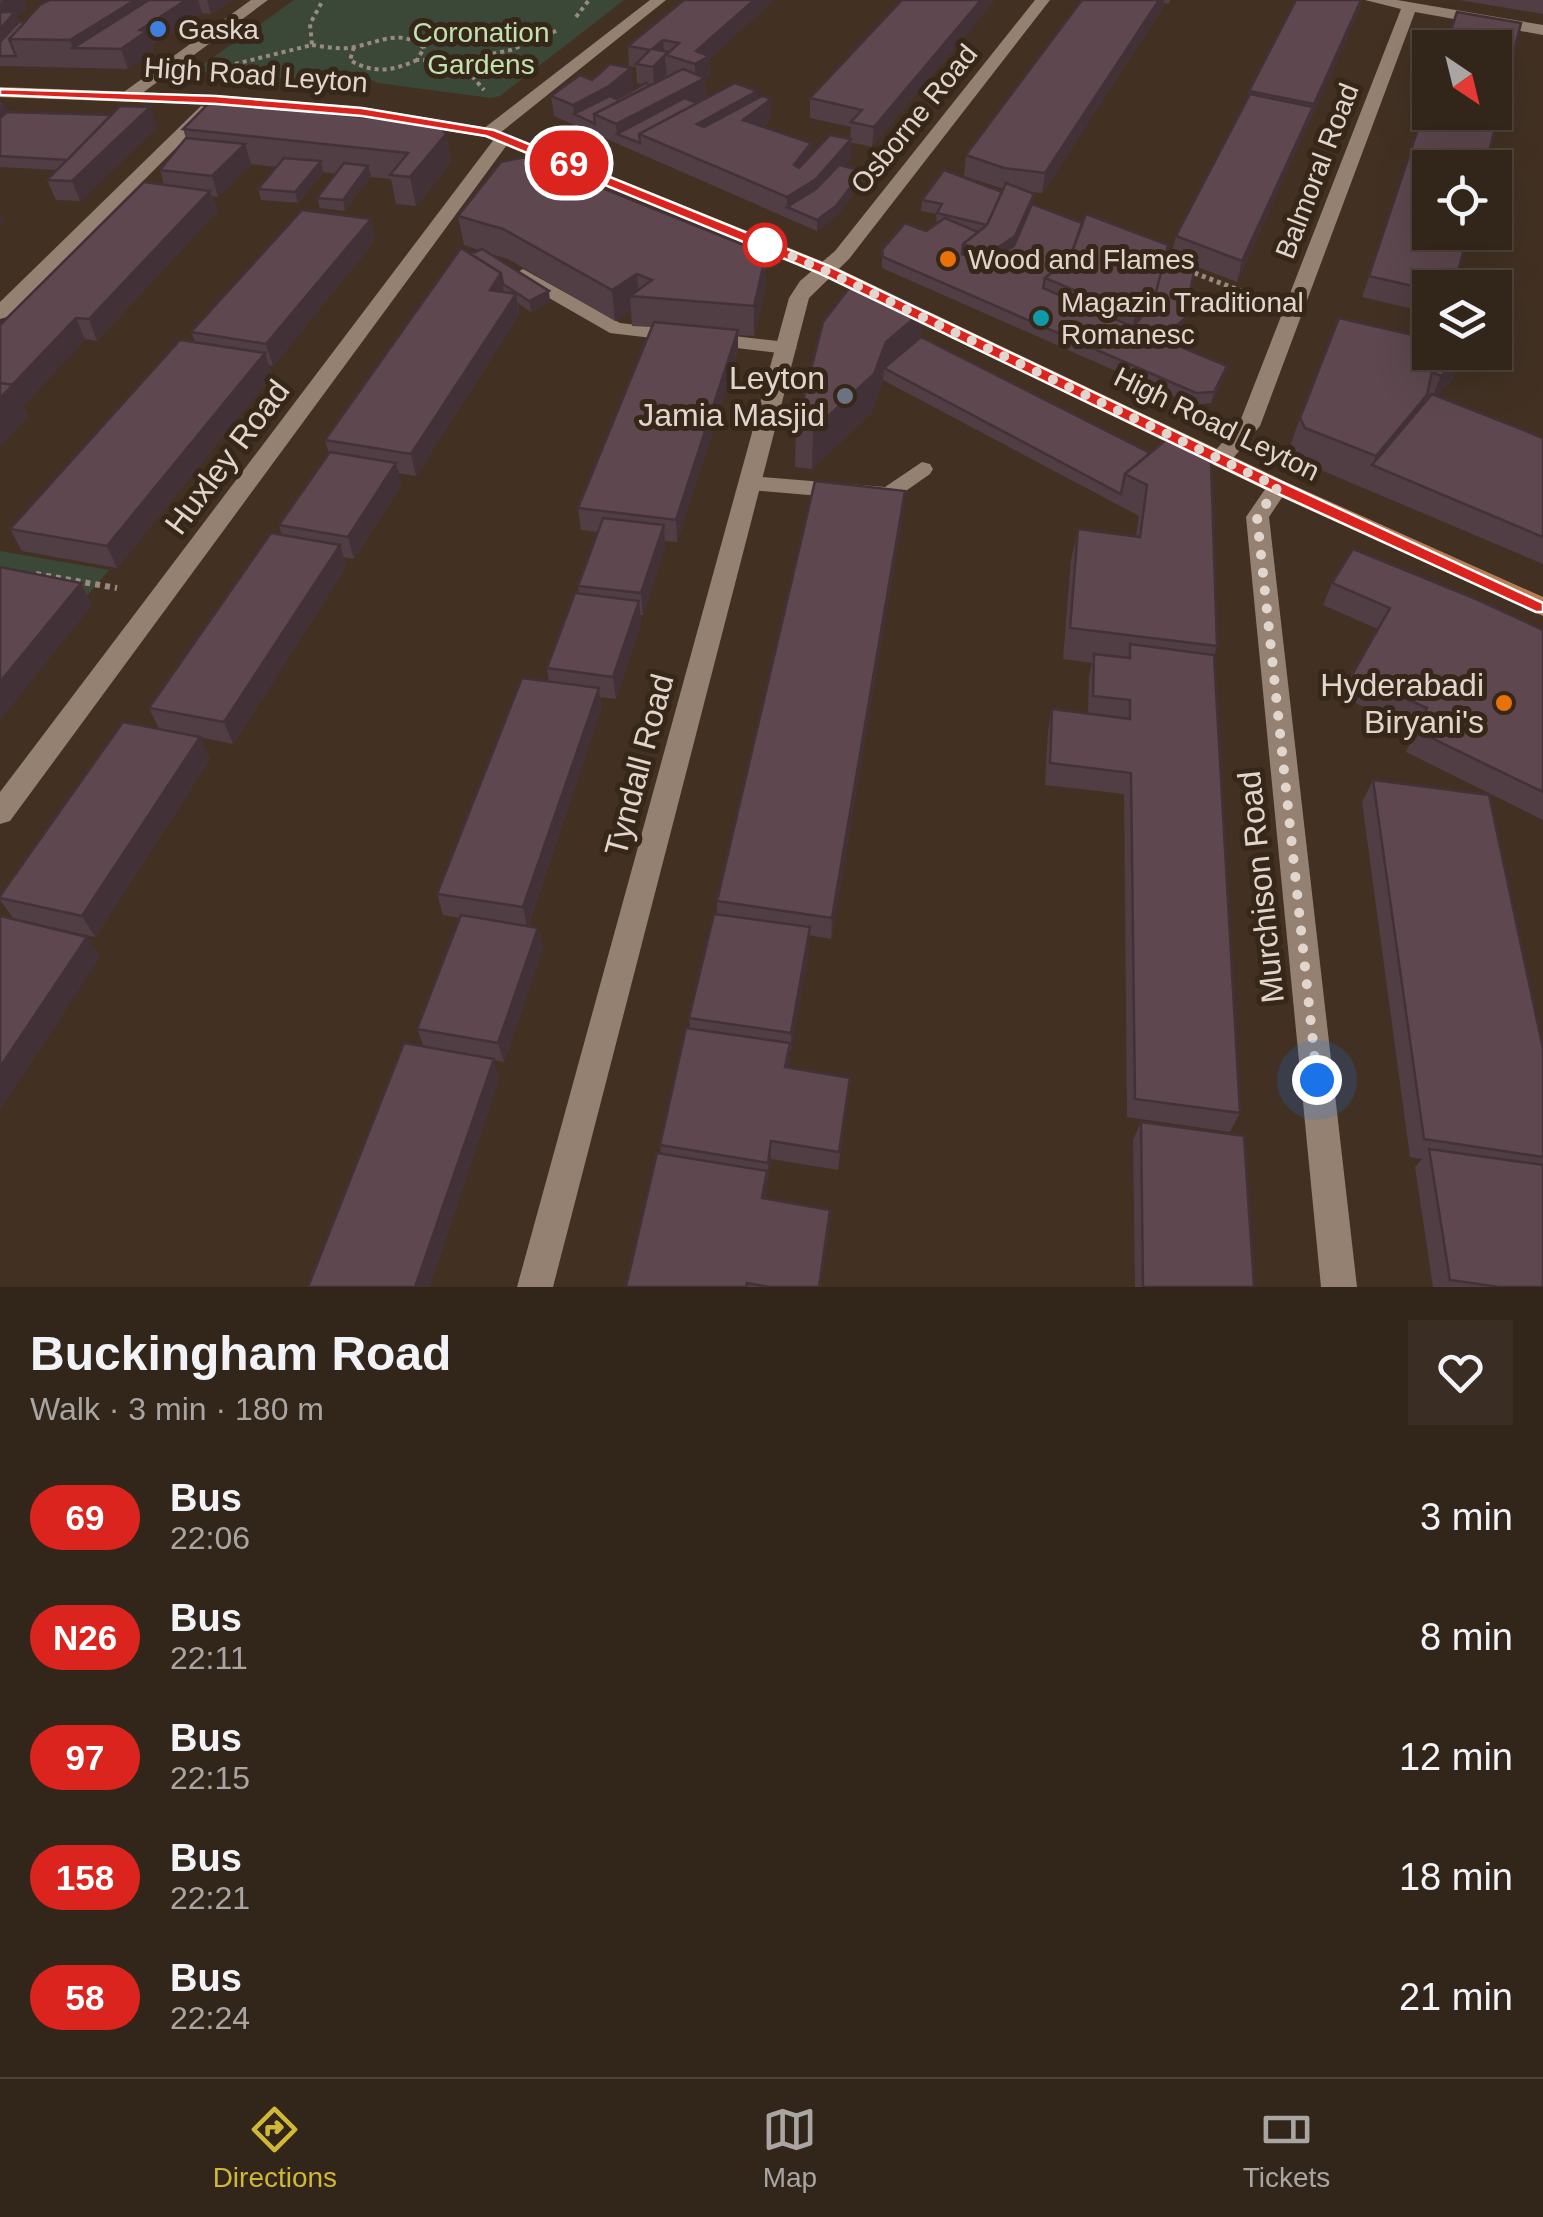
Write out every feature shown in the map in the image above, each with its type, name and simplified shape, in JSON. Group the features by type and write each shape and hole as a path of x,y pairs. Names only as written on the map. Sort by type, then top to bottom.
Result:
{"main road":[{"name":"High Road Leyton","path":"0,92 216,100 406,117 497,136 824,270 1278,487 1543,608"}],"street":[{"path":"126,97 261,0"},
{"name":"Huxley Road","path":"0,813 497,136 660,0"},
{"name":"Osborne Road","path":"824,270 842,255 1044,0"},
{"path":"1372,0 1543,30"},
{"name":"Balmoral Road","path":"1221,458 1249,426 1409,7"},
{"path":"0,312 216,100"},
{"name":"Tyndall Road","path":"536,1287 799,298 824,270"},
{"path":"519,272 617,329 787,348"},
{"path":"750,484 890,495 922,469"},
{"name":"Murchison Road","path":"1278,487 1257,517 1338,1287"}],"path":[{"path":"312,45 310,24 323,0"},
{"path":"574,19 589,0"},
{"path":"354,47 350,60 366,69 394,69 417,60 460,61 521,46 564,27"},
{"path":"222,67 312,45 354,47 380,37 409,38 424,48 417,60"},
{"path":"460,61 491,98"},
{"path":"1185,269 1292,310"},
{"path":"20,572 98,584"}],"green space":[{"name":"Coronation Gardens","path":"294,0 624,0 500,96 491,98 353,76 208,75 201,66"},
{"path":"0,551 109,570 84,599 0,585"}],"building":[{"path":"50,0 135,0 70,40 9,39 40,5"},
{"path":"149,0 186,0 140,30 147,31 121,49 73,48"},
{"path":"684,0 754,0 696,51 709,56 695,64 666,55 679,43 663,40 652,49 668,52 653,67 636,64 650,50 628,46"},
{"path":"902,0 981,0 874,127 851,122 862,110 810,98"},
{"path":"1082,0 1159,0 1045,173 1004,168 966,155"},
{"path":"1296,0 1361,0 1314,104 1249,91"},
{"path":"0,12 15,12 0,29"},
{"path":"1457,12 1521,23 1512,59 1512,30 1451,30"},
{"path":"19,22 25,22 9,39 16,56 0,56 0,42"},
{"path":"610,64 631,68 609,86 573,105 551,96 580,75 592,80"},
{"path":"683,69 705,78 616,124 594,114"},
{"path":"646,83 650,85 594,114 595,124 574,114 610,96 617,99"},
{"path":"735,83 757,91 697,124 704,127 762,96 771,99 743,120 811,143 794,165 799,168 830,135 851,139 816,179 787,197 639,134"},
{"path":"1250,94 1313,107 1242,261 1176,236"},
{"path":"685,98 697,103 639,134 640,143 617,134"},
{"path":"210,102 402,121 441,128 446,134 410,177 390,175 408,153 183,129"},
{"path":"120,106 150,107 72,181 47,180"},
{"path":"7,112 111,115 67,160 0,156 0,118"},
{"path":"1418,130 1494,130 1489,150 1412,150 1412,250 1464,250 1458,270 1412,270 1412,286 1369,276"},
{"path":"186,138 245,144 212,176 160,170"},
{"path":"525,157 766,254 754,306 630,296 652,280 637,274 612,290 503,229 458,216 501,162"},
{"path":"284,158 321,161 295,192 258,189"},
{"path":"344,163 368,166 343,200 317,198"},
{"path":"839,165 863,171 836,206 817,220 787,207 816,189"},
{"path":"944,170 1002,192 987,225 937,213 942,204 922,200"},
{"path":"144,182 210,191 89,319 76,318 12,385 0,383 0,325"},
{"path":"1006,183 1034,194 1015,236 988,254 963,244 987,225"},
{"path":"1032,204 1082,223 1070,258 1045,278 1043,288 1133,327 1153,303 1165,255 1195,266 1185,318 1162,339 1227,366 1214,392 1196,393 883,257 882,250 905,223 926,231 945,218 978,232 963,244 962,254 986,264 1014,246"},
{"path":"302,210 371,219 266,344 191,332"},
{"path":"1086,214 1168,245 1156,292 1135,316 1045,278 1070,258"},
{"path":"461,248 501,273 490,290 516,294 411,454 325,440"},
{"path":"482,249 549,291 529,301 503,284 501,273 471,254"},
{"path":"864,283 924,310 886,342 874,374 813,430 796,429 823,322 850,287"},
{"path":"1339,318 1412,335 1412,370 1446,370 1441,376 1432,372 1427,395 1376,456 1305,428 1300,418"},
{"path":"654,322 738,330 676,520 578,508"},
{"path":"921,337 1150,453 1125,474 1121,494 884,368"},
{"path":"180,340 265,353 107,546 10,529"},
{"path":"0,383 13,385 0,398"},
{"path":"1432,394 1543,438 1543,537 1372,465"},
{"path":"1166,440 1211,462 1217,646 1070,628 1078,529 1140,537 1147,485 1125,474"},
{"path":"330,452 396,463 348,537 279,525"},
{"path":"815,481 905,491 832,918 717,901"},
{"path":"603,518 664,525 641,593 578,586"},
{"path":"271,533 340,545 224,722 149,708"},
{"path":"1353,549 1543,630 1543,792 1417,731 1427,708 1352,675 1390,608 1332,583"},
{"path":"0,567 81,583 0,682"},
{"path":"575,593 639,601 613,677 547,668"},
{"path":"1130,644 1214,655 1240,1113 1135,1099 1131,773 1050,763 1052,709 1130,719 1130,700 1093,696 1094,654 1130,658"},
{"path":"522,678 599,688 523,907 437,894"},
{"path":"123,722 200,737 82,916 0,898 0,896"},
{"path":"1373,780 1489,795 1543,1049 1543,1157 1424,1139"},
{"path":"714,914 810,927 791,1033 689,1018"},
{"path":"461,915 538,928 498,1043 417,1029"},
{"path":"0,916 87,937 0,1067"},
{"path":"686,1028 790,1043 785,1067 850,1078 839,1152 771,1141 768,1163 660,1145"},
{"path":"404,1043 494,1059 415,1287 308,1287"},
{"path":"1141,1122 1244,1136 1254,1287 1143,1287"},
{"path":"1429,1149 1543,1165 1543,1287 1499,1287 1450,1280"},
{"path":"657,1153 767,1171 762,1198 830,1210 819,1287 747,1283 746,1287 626,1287"}],"bus line":[{"name":"69","path":"0,92 216,100 362,112 490,133 824,270 1278,487 1543,607"}],"place":[{"name":"Gaska","path":"158,29"},
{"name":"Wood and Flames","path":"948,259"},
{"name":"Magazin Traditional Romanesc","path":"1041,318"},
{"name":"Leyton Jamia Masjid","path":"845,396"},
{"name":"Hyderabadi Biryani's","path":"1504,703"}],"route":[{"path":"765,245 754,240 1278,487 1257,517 1317,1080"}]}
